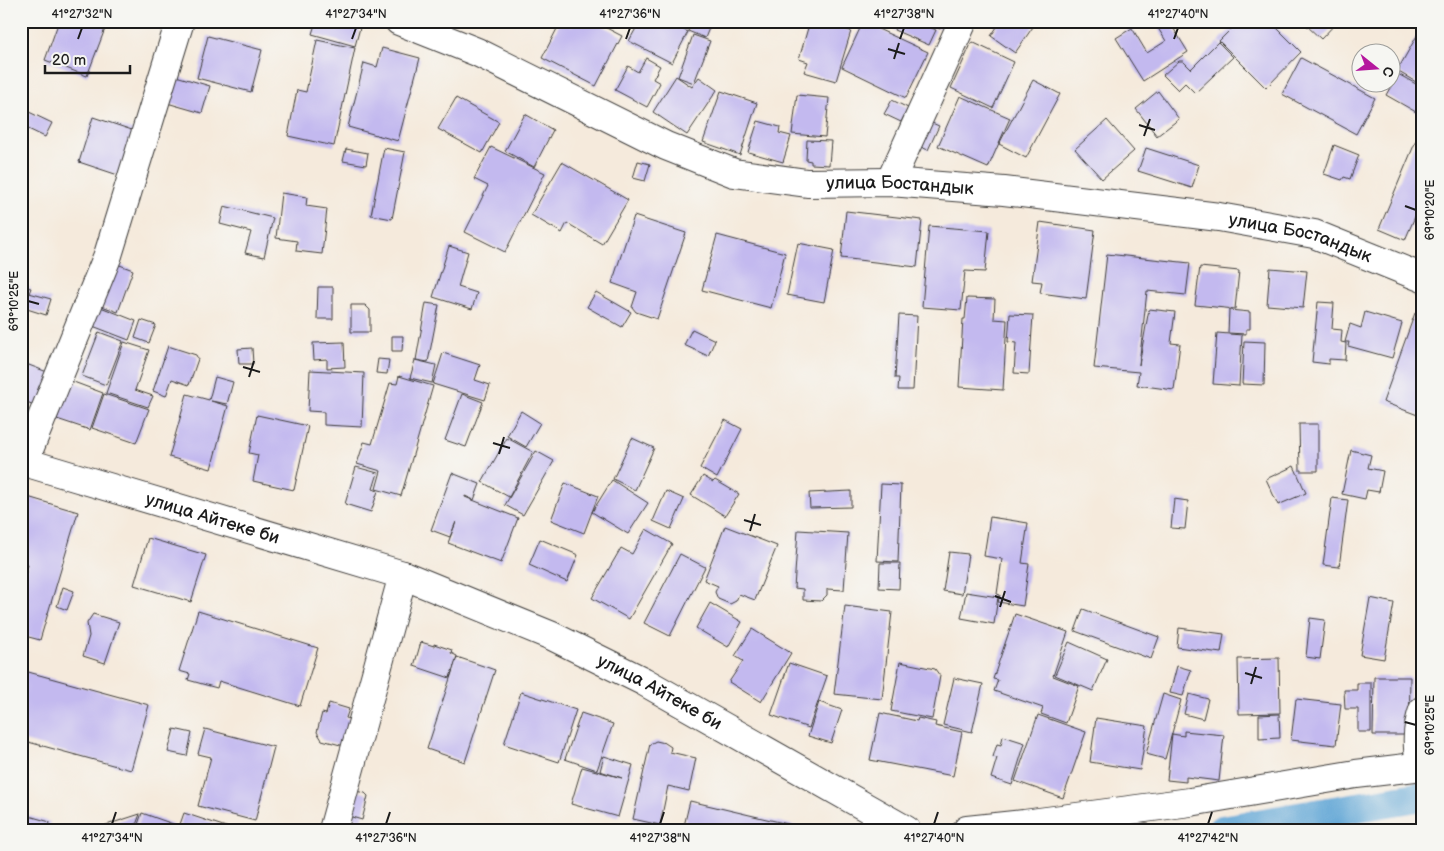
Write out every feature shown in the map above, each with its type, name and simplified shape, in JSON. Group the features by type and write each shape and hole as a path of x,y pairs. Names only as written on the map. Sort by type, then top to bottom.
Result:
{"street":[{"path":"22,462 108,255 180,21"},
{"name":"улица Бостандык","path":"399,21 477,52 666,146 734,174 808,183 890,182 1014,192 1219,217 1314,234 1423,278"},
{"path":"890,182 963,21"},
{"name":"улица Айтеке би","path":"22,462 404,575 552,636 642,680 875,822 906,830"},
{"path":"333,830 404,575"},
{"path":"967,830 1180,803 1356,774 1421,766 1416,743 1418,723 1423,710"}],"building":[{"path":"59,21 108,21 87,76 45,60"},
{"path":"316,21 351,21 361,24 355,46 312,34"},
{"path":"561,21 572,27 575,21 593,21 622,36 596,86 542,58"},
{"path":"640,21 689,21 684,30 688,32 672,63 629,41"},
{"path":"692,21 712,21 705,38 688,31"},
{"path":"810,21 817,21 851,31 836,81 804,72 808,62 799,59"},
{"path":"832,21 854,21 851,28"},
{"path":"898,21 915,21 936,30 929,45 894,30"},
{"path":"922,21 943,21 940,29"},
{"path":"988,21 1037,21 1015,53 991,36 997,27"},
{"path":"1161,21 1169,21 1188,52 1143,81 1116,38 1132,28 1147,53 1166,41 1156,25"},
{"path":"1239,21 1270,21 1301,52 1266,88 1219,41"},
{"path":"1310,21 1338,21 1321,39 1306,25"},
{"path":"863,22 928,52 906,98 842,67"},
{"path":"1423,25 1423,86 1402,74 1402,62"},
{"path":"693,35 710,41 694,83 678,77"},
{"path":"208,36 262,50 251,92 197,78"},
{"path":"317,40 355,48 334,146 288,136 297,90 306,92"},
{"path":"972,42 1014,62 993,108 951,88"},
{"path":"1218,42 1233,57 1195,93 1185,83 1178,90 1163,75 1179,61 1183,61 1191,69"},
{"path":"382,48 420,58 398,141 348,127 364,63 377,67"},
{"path":"646,58 660,66 653,79 660,83 647,107 615,90 628,66 638,72"},
{"path":"1301,58 1352,86 1352,92 1364,92 1375,98 1356,134 1282,94"},
{"path":"169,74 210,86 202,113 160,101"},
{"path":"676,76 692,87 699,77 717,90 687,135 653,112"},
{"path":"1402,76 1423,88 1423,116 1386,95 1388,92 1402,92"},
{"path":"1033,80 1060,94 1026,158 999,144"},
{"path":"721,91 757,103 740,155 703,142"},
{"path":"1158,91 1179,119 1157,136 1136,109"},
{"path":"797,95 829,98 825,137 792,134"},
{"path":"960,96 1010,118 988,168 938,146"},
{"path":"456,98 499,122 482,153 438,129"},
{"path":"892,100 908,108 901,122 884,114"},
{"path":"29,112 52,123 45,137 22,126"},
{"path":"525,114 553,130 534,167 505,151"},
{"path":"93,117 135,131 121,176 79,162"},
{"path":"925,120 939,126 928,150 914,144"},
{"path":"1107,120 1134,151 1102,179 1075,149"},
{"path":"758,121 780,127 779,133 791,136 783,162 748,152"},
{"path":"1420,131 1423,132 1423,198 1405,240 1379,229"},
{"path":"807,140 831,141 829,165 811,164 811,161 806,160"},
{"path":"1334,145 1359,155 1350,179 1344,177 1342,180 1324,174"},
{"path":"491,147 545,173 505,252 465,232 488,186 474,179"},
{"path":"384,148 405,152 392,219 371,215"},
{"path":"1146,148 1199,165 1192,188 1138,171"},
{"path":"346,149 368,153 366,165 343,161"},
{"path":"638,161 650,164 645,181 633,178"},
{"path":"562,162 628,200 602,244 567,223 562,233 531,215"},
{"path":"281,193 307,197 306,206 327,209 322,254 296,251 297,241 276,238"},
{"path":"224,206 273,218 264,257 245,253 251,232 220,224"},
{"path":"846,211 922,220 917,267 841,258"},
{"path":"634,216 686,233 657,319 636,312 632,307 637,292 612,283"},
{"path":"1040,222 1095,230 1086,299 1040,293 1042,282 1032,281"},
{"path":"929,226 989,231 985,272 965,271 961,310 922,307"},
{"path":"717,235 785,253 771,308 702,290"},
{"path":"798,243 834,250 824,302 787,295"},
{"path":"449,246 468,252 458,287 477,293 472,309 433,297"},
{"path":"1107,254 1190,263 1186,295 1147,291 1139,365 1149,309 1175,312 1171,343 1180,344 1174,390 1137,385 1139,372 1094,368"},
{"path":"109,261 133,270 118,312 94,303"},
{"path":"1200,267 1239,271 1235,309 1195,305"},
{"path":"1270,268 1307,271 1303,308 1267,305"},
{"path":"21,286 31,288 29,293 51,299 46,315 27,309 26,315 21,314"},
{"path":"318,287 333,287 333,319 317,319"},
{"path":"596,292 631,312 622,327 587,307"},
{"path":"967,298 995,299 994,319 1007,320 1003,390 959,387 963,319 965,319"},
{"path":"1318,302 1334,303 1332,329 1342,330 1341,342 1346,343 1345,360 1329,359 1329,364 1312,362"},
{"path":"426,303 439,305 428,362 416,360"},
{"path":"93,304 136,321 129,340 85,323"},
{"path":"351,305 365,305 370,310 370,332 351,332"},
{"path":"1229,310 1250,312 1250,329 1246,329 1246,334 1228,333"},
{"path":"1365,312 1402,323 1392,358 1348,346 1349,342 1345,342 1350,324 1361,328"},
{"path":"1415,313 1423,316 1423,417 1383,402"},
{"path":"1010,314 1033,315 1029,374 1014,373 1016,343 1008,342"},
{"path":"899,315 917,316 913,390 898,390 899,378 895,378"},
{"path":"141,320 156,325 149,343 135,338"},
{"path":"692,329 715,340 708,356 684,345"},
{"path":"99,332 123,341 106,385 82,376"},
{"path":"1217,333 1242,335 1239,386 1213,384"},
{"path":"392,336 403,336 402,351 392,351"},
{"path":"1244,341 1265,342 1264,385 1242,384"},
{"path":"124,342 149,350 135,390 153,396 148,407 106,393"},
{"path":"344,342 345,367 327,368 327,359 314,360 313,343"},
{"path":"168,346 196,355 198,359 189,385 172,379 166,396 153,391"},
{"path":"252,348 253,364 239,364 238,349"},
{"path":"443,353 480,365 475,380 490,385 485,400 433,384"},
{"path":"378,359 389,360 387,374 376,373"},
{"path":"415,360 436,365 432,383 410,378"},
{"path":"21,362 55,375 43,408 21,400"},
{"path":"310,370 364,373 362,427 324,425 324,412 308,411"},
{"path":"399,376 433,386 401,496 376,489 381,471 357,464 364,442 372,444 390,383 397,384"},
{"path":"215,377 233,382 227,404 211,401 228,406 211,469 169,457 187,394 209,400"},
{"path":"71,381 103,393 90,430 57,419"},
{"path":"104,394 149,409 136,443 92,428"},
{"path":"462,394 483,402 466,447 445,440"},
{"path":"521,411 540,423 526,447 507,436"},
{"path":"257,415 308,426 294,490 253,481 258,455 249,453"},
{"path":"725,420 742,429 717,478 700,468"},
{"path":"1299,424 1318,424 1318,471 1300,471"},
{"path":"507,438 533,452 509,497 482,482"},
{"path":"632,438 654,448 635,490 613,479"},
{"path":"1351,450 1371,455 1368,468 1383,471 1379,492 1367,490 1365,499 1342,494"},
{"path":"536,451 554,461 523,515 505,505"},
{"path":"1294,466 1306,493 1278,505 1266,479"},
{"path":"356,467 378,473 373,489 378,491 371,512 345,504"},
{"path":"452,473 480,484 474,500 465,497 518,518 501,563 448,543 456,522 450,537 431,530"},
{"path":"703,476 713,482 715,480 739,494 725,516 691,495"},
{"path":"612,480 648,503 628,534 592,512"},
{"path":"565,483 598,496 584,533 551,520"},
{"path":"881,484 901,485 898,562 877,561"},
{"path":"666,491 684,499 671,529 653,521"},
{"path":"851,491 851,507 810,508 809,493"},
{"path":"21,495 78,512 40,640 21,635 21,589 28,565 21,563"},
{"path":"1332,498 1348,500 1339,567 1323,565"},
{"path":"1174,499 1188,501 1185,529 1171,528"},
{"path":"990,517 1028,523 1022,563 1029,564 1023,606 998,602 1000,595 997,594 1002,559 984,556"},
{"path":"725,526 777,546 755,600 739,594 736,601 730,604 718,599 715,592 718,586 704,580"},
{"path":"646,529 672,544 629,619 592,598 621,548 632,554"},
{"path":"798,530 848,533 844,590 827,589 827,595 821,601 803,600 803,589 794,588"},
{"path":"148,538 206,555 191,602 134,585"},
{"path":"540,539 578,555 567,582 529,565"},
{"path":"949,552 968,554 962,594 943,591"},
{"path":"680,554 705,567 670,636 644,623"},
{"path":"880,563 900,563 899,589 879,588"},
{"path":"63,587 74,591 67,610 57,606"},
{"path":"966,592 998,597 994,624 961,618"},
{"path":"1370,598 1394,603 1384,659 1360,655"},
{"path":"710,603 742,622 728,647 696,628"},
{"path":"845,606 892,612 882,699 834,694"},
{"path":"1083,609 1159,637 1151,659 1075,631"},
{"path":"198,611 318,648 300,706 219,681 217,688 188,680 190,674 179,671"},
{"path":"93,614 119,622 105,663 83,656 89,636 87,623"},
{"path":"1015,614 1068,632 1053,676 1079,686 1066,723 1041,714 1043,708 994,691 998,680 993,679"},
{"path":"1310,618 1325,620 1320,659 1306,657"},
{"path":"1179,628 1224,634 1221,653 1177,647"},
{"path":"752,629 791,653 761,702 729,682 743,661 735,656"},
{"path":"421,642 452,650 451,653 457,656 450,678 414,666"},
{"path":"1069,642 1107,659 1093,691 1055,675"},
{"path":"457,657 495,670 465,762 427,749"},
{"path":"1279,658 1280,713 1239,714 1238,659"},
{"path":"900,662 935,669 940,676 932,719 891,711"},
{"path":"789,663 827,676 809,728 771,715"},
{"path":"1177,666 1191,670 1183,696 1170,693"},
{"path":"21,670 149,705 131,770 21,740"},
{"path":"1374,677 1410,677 1409,735 1373,735"},
{"path":"954,678 983,684 972,732 943,725"},
{"path":"1357,683 1371,683 1371,732 1358,732 1358,709 1345,709 1344,690 1357,690"},
{"path":"521,692 576,710 559,762 504,744"},
{"path":"1163,694 1181,700 1165,759 1146,754"},
{"path":"1189,694 1208,699 1203,719 1184,714"},
{"path":"1296,699 1341,704 1336,745 1291,740"},
{"path":"819,702 842,710 831,743 808,736"},
{"path":"329,703 349,709 346,718 351,720 344,746 322,740 317,732 322,713 326,714"},
{"path":"581,713 613,724 597,770 565,759"},
{"path":"880,713 917,721 918,718 936,722 935,726 962,732 953,776 870,760"},
{"path":"1279,714 1280,738 1259,739 1259,715"},
{"path":"1038,715 1086,732 1063,798 1015,781"},
{"path":"1096,718 1147,726 1140,770 1090,762"},
{"path":"174,729 192,733 187,756 168,752"},
{"path":"205,729 274,747 255,821 198,806 211,757 198,754"},
{"path":"1184,731 1224,735 1219,781 1186,777 1186,782 1167,780 1172,734 1184,736"},
{"path":"1003,736 1025,743 1012,785 991,778 997,758 993,757 997,744 1001,745"},
{"path":"656,741 671,747 670,752 696,758 689,791 668,786 660,825 633,819 650,744"},
{"path":"604,756 633,765 618,817 571,804 582,767 622,778 600,771"},
{"path":"351,790 365,793 368,796 362,820 345,815"},
{"path":"690,801 809,829 809,830 683,830"},
{"path":"142,813 173,824 171,830 136,830"},
{"path":"184,813 232,829 232,830 178,830"},
{"path":"22,814 50,822 48,830 21,830"},
{"path":"140,814 134,830 94,830 94,829"}],"waterway":[{"path":"1222,830 1423,796"}]}
